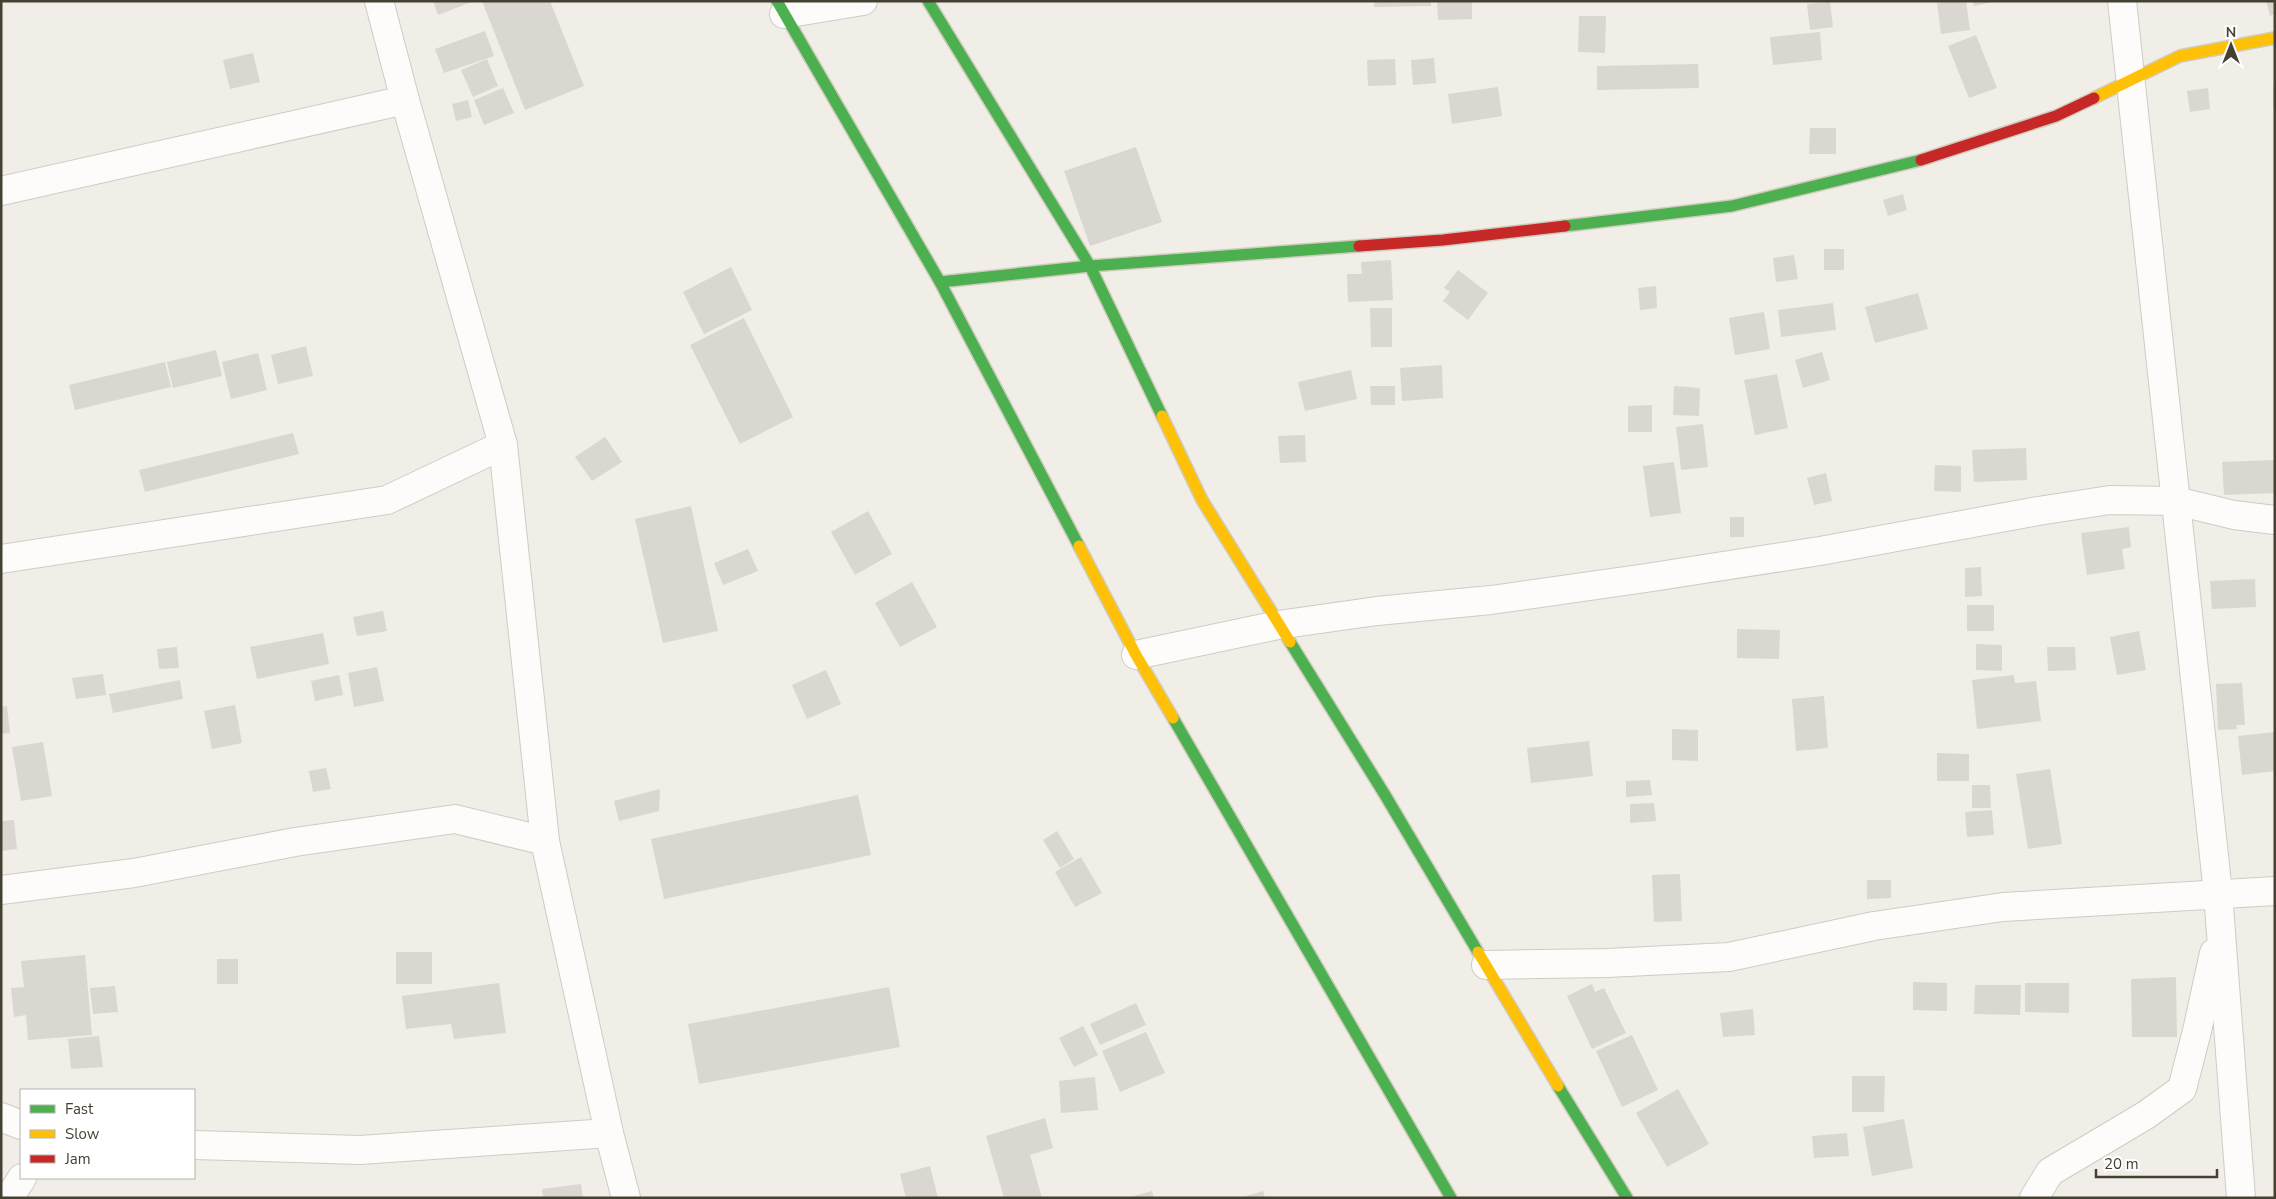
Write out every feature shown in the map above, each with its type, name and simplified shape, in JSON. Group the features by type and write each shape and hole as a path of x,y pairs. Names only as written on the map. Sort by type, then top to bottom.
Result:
{"street":[{"path":"379,1 405,100 503,445 545,841 609,1133 626,1198"},
{"path":"863,1 781,8 940,282 1136,655 1451,1198"},
{"path":"928,1 1090,266 1202,500 1385,795 1627,1198"},
{"path":"2122,1 2218,893 2241,1198"},
{"path":"940,282 1090,266 1443,240 1732,206 1845,180 1947,153 2056,116 2180,56 2275,38"},
{"path":"1,191 405,100"},
{"path":"1,559 387,500 503,445"},
{"path":"1136,655 1278,625 1377,610 1491,600 1646,578 1820,550 2038,510 2110,500 2176,501 2234,515 2275,520"},
{"path":"1,890 134,873 295,842 454,819 545,841"},
{"path":"1486,965 1608,963 1729,957 1874,926 2003,907 2275,891"},
{"path":"2034,1198 2050,1172 2146,1115 2182,1090 2197,1032 2220,924"},
{"path":"1,1117 20,1125"},
{"path":"195,1145 360,1150 609,1133"},
{"path":"9,1198 21,1179"}],"building":[{"path":"433,1 474,1 438,15"},
{"path":"482,1 550,1 584,86 525,110"},
{"path":"1374,1 1431,1 1431,6 1374,7"},
{"path":"1437,1 1472,1 1472,19 1438,20"},
{"path":"1966,1 1970,30 1941,34 1937,3"},
{"path":"1973,1 1992,1 1992,2 1974,6"},
{"path":"2266,1 2275,1 2275,14 2270,16"},
{"path":"1830,2 1833,27 1810,30 1807,4"},
{"path":"1579,16 1606,16 1605,53 1578,52"},
{"path":"485,31 494,56 444,73 435,49"},
{"path":"1820,32 1822,60 1773,65 1770,37"},
{"path":"1976,35 1997,88 1969,98 1948,46"},
{"path":"253,53 260,82 230,89 223,60"},
{"path":"1434,58 1436,83 1413,85 1411,60"},
{"path":"487,59 498,86 473,97 461,70"},
{"path":"1395,59 1396,85 1368,86 1367,60"},
{"path":"1698,64 1699,88 1597,90 1597,66"},
{"path":"2273,86 2275,86 2275,109 2273,109"},
{"path":"1498,87 1502,116 1452,124 1448,94"},
{"path":"503,88 514,113 484,125 474,100"},
{"path":"2208,88 2210,109 2190,112 2187,91"},
{"path":"468,100 472,117 456,121 452,104"},
{"path":"1810,128 1836,128 1836,154 1809,154"},
{"path":"1136,147 1162,222 1090,246 1064,171"},
{"path":"1903,194 1907,210 1888,216 1883,200"},
{"path":"1824,249 1844,249 1844,270 1824,270"},
{"path":"1794,255 1798,279 1776,282 1773,258"},
{"path":"1391,260 1393,300 1348,302 1347,274 1362,274 1361,262"},
{"path":"731,267 752,310 704,334 683,292"},
{"path":"1458,270 1488,293 1468,320 1443,301 1450,292 1444,288"},
{"path":"1656,286 1657,308 1640,310 1638,288"},
{"path":"1918,293 1928,329 1875,343 1865,307"},
{"path":"1833,303 1836,330 1781,337 1778,310"},
{"path":"1370,308 1392,308 1392,347 1371,347"},
{"path":"1764,312 1770,349 1735,355 1729,318"},
{"path":"744,318 793,417 740,444 690,345"},
{"path":"306,346 313,376 278,384 271,355"},
{"path":"216,350 222,376 173,388 167,362"},
{"path":"1822,352 1830,380 1803,388 1795,360"},
{"path":"258,353 267,390 231,399 222,362"},
{"path":"165,362 171,387 75,410 69,385"},
{"path":"1442,365 1443,398 1402,401 1400,368"},
{"path":"1351,370 1357,399 1305,411 1298,382"},
{"path":"1777,374 1788,428 1755,435 1744,380"},
{"path":"1370,386 1395,386 1395,405 1371,405"},
{"path":"1674,386 1700,388 1699,416 1673,415"},
{"path":"1652,405 1652,432 1628,432 1628,406"},
{"path":"1703,424 1708,467 1681,470 1676,427"},
{"path":"293,433 299,454 145,492 139,470"},
{"path":"1305,435 1306,462 1280,463 1278,436"},
{"path":"605,437 622,462 592,481 575,457"},
{"path":"2026,448 2027,480 1974,482 1972,450"},
{"path":"2274,460 2275,493 2224,495 2222,462"},
{"path":"1674,462 1681,513 1650,517 1643,466"},
{"path":"1935,465 1961,466 1961,492 1934,491"},
{"path":"1826,473 1832,501 1814,505 1807,478"},
{"path":"691,506 718,631 663,643 635,519"},
{"path":"868,511 892,554 855,575 831,532"},
{"path":"1730,517 1744,517 1744,537 1730,537"},
{"path":"2129,527 2131,547 2122,549 2125,569 2087,575 2081,533"},
{"path":"748,549 758,571 723,585 714,563"},
{"path":"1981,567 1982,596 1965,597 1965,568"},
{"path":"2255,579 2256,607 2212,609 2210,581"},
{"path":"912,582 937,627 900,647 875,603"},
{"path":"1967,605 1994,605 1994,631 1967,631"},
{"path":"383,611 387,631 357,636 353,617"},
{"path":"1737,629 1780,630 1779,659 1737,658"},
{"path":"2139,631 2146,670 2117,675 2110,637"},
{"path":"323,633 329,664 257,679 250,647"},
{"path":"1976,644 2002,645 2002,671 1976,670"},
{"path":"177,647 179,668 159,669 157,649"},
{"path":"2047,647 2075,647 2076,670 2048,671"},
{"path":"377,667 384,701 354,707 348,673"},
{"path":"826,670 841,704 807,719 792,685"},
{"path":"103,674 106,695 76,699 72,678"},
{"path":"339,675 343,695 315,701 311,681"},
{"path":"2014,675 2015,683 2036,681 2041,721 1977,729 1972,680"},
{"path":"180,680 183,699 113,713 109,694"},
{"path":"2242,683 2245,725 2236,725 2237,729 2218,730 2216,684"},
{"path":"1824,696 1828,748 1796,751 1792,699"},
{"path":"235,705 242,743 212,749 204,711"},
{"path":"7,706 10,733 1,734 1,707"},
{"path":"1672,729 1698,730 1698,761 1672,760"},
{"path":"2275,732 2275,771 2242,775 2238,736"},
{"path":"1589,741 1593,776 1531,783 1527,748"},
{"path":"43,742 52,796 21,801 12,747"},
{"path":"1937,753 1969,754 1969,781 1937,781"},
{"path":"326,768 331,789 313,792 309,771"},
{"path":"2050,769 2062,844 2028,849 2016,774"},
{"path":"1650,780 1652,795 1626,797 1626,781"},
{"path":"1972,785 1990,785 1991,808 1972,808"},
{"path":"660,789 659,811 619,821 614,801"},
{"path":"858,795 871,855 664,899 651,839"},
{"path":"1654,803 1656,821 1630,823 1630,804"},
{"path":"1992,810 1994,835 1967,837 1965,812"},
{"path":"14,820 17,849 1,851 1,821"},
{"path":"1057,831 1074,859 1060,868 1043,840"},
{"path":"1081,857 1102,893 1075,907 1055,872"},
{"path":"1680,874 1682,921 1654,922 1652,875"},
{"path":"1867,880 1891,880 1891,898 1867,899"},
{"path":"396,952 432,952 432,984 396,984"},
{"path":"85,955 92,1035 28,1040 26,1015 14,1017 11,988 24,987 21,961"},
{"path":"217,959 238,959 238,984 217,984"},
{"path":"2176,977 2177,1037 2132,1037 2131,979"},
{"path":"1913,982 1947,983 1947,1011 1913,1010"},
{"path":"499,983 506,1033 454,1039 451,1024 406,1029 402,996"},
{"path":"2025,983 2069,983 2069,1013 2025,1012"},
{"path":"1592,984 1595,992 1604,988 1626,1033 1592,1049 1567,996"},
{"path":"1975,985 2021,985 2020,1015 1974,1014"},
{"path":"115,986 118,1012 93,1014 90,988"},
{"path":"889,987 900,1047 699,1084 688,1024"},
{"path":"1136,1003 1146,1025 1100,1045 1090,1024"},
{"path":"1753,1009 1755,1035 1723,1037 1720,1013"},
{"path":"1083,1026 1098,1055 1074,1067 1059,1038"},
{"path":"1146,1032 1165,1073 1120,1092 1102,1051"},
{"path":"1632,1035 1658,1090 1622,1107 1596,1051"},
{"path":"99,1036 103,1067 71,1069 68,1039"},
{"path":"1852,1076 1885,1076 1884,1112 1852,1112"},
{"path":"1095,1077 1098,1110 1061,1113 1059,1081"},
{"path":"1678,1089 1709,1144 1667,1167 1636,1113"},
{"path":"1045,1118 1053,1148 1030,1155 1042,1198 1004,1198 986,1136"},
{"path":"1904,1119 1913,1168 1872,1176 1863,1127"},
{"path":"1847,1133 1849,1156 1814,1158 1812,1136"},
{"path":"930,1166 938,1198 906,1198 900,1174"},
{"path":"581,1184 583,1198 543,1198 542,1189"},
{"path":"1152,1191 1154,1198 1130,1198 1130,1197"},
{"path":"1263,1191 1265,1198 1243,1198 1243,1197"}],"traffic: fast":[{"path":"777,1 940,282 1079,546"},
{"path":"928,1 1090,266 1162,416"},
{"path":"1565,226 1732,206 1921,160"},
{"path":"940,282 1090,266 1359,246"},
{"path":"1290,642 1385,795 1478,952"},
{"path":"1173,718 1451,1198"},
{"path":"1558,1086 1627,1198"}],"traffic: slow":[{"path":"2094,98 2180,56 2275,38"},
{"path":"1162,416 1202,500 1290,642"},
{"path":"1079,546 1136,655 1173,718"},
{"path":"1478,952 1558,1086"}],"traffic: jam":[{"path":"1921,160 2056,116 2094,98"},
{"path":"1359,246 1443,240 1565,226"}]}
